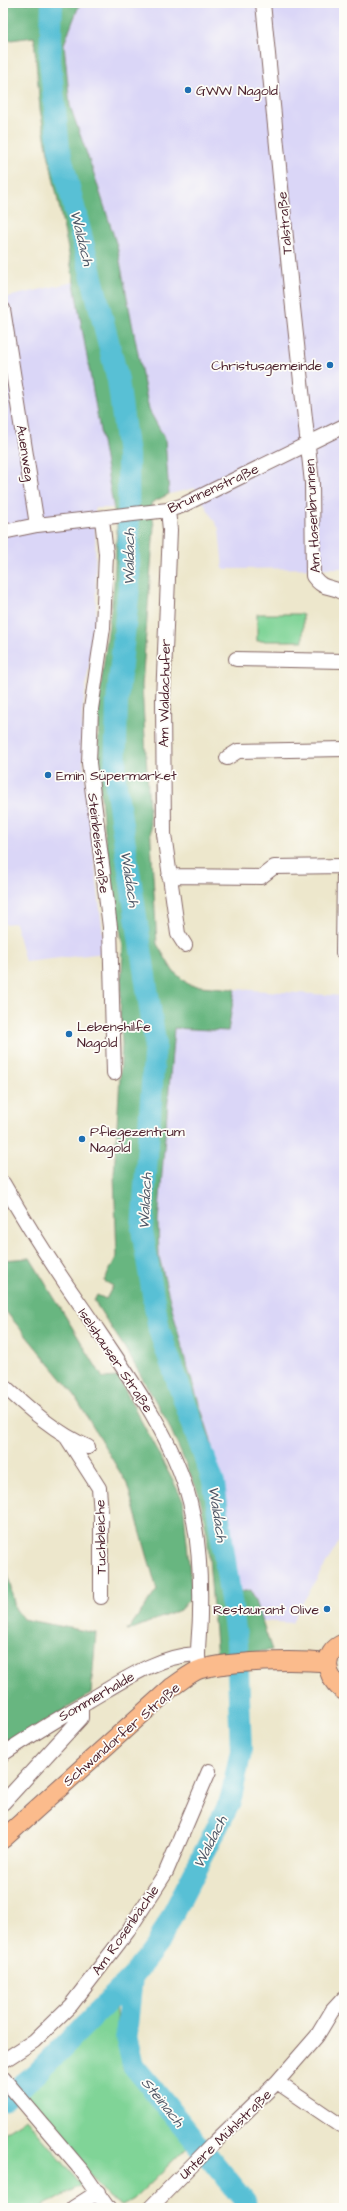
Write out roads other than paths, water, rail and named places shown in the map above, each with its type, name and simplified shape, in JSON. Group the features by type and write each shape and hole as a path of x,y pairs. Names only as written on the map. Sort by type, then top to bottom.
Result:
{"main road":[{"path":"344,1643 335,1649 328,1663 331,1679 344,1690"},
{"name":"Schwandorfer Straße","path":"3,1839 198,1662 229,1665 309,1661 328,1663"}],"street":[{"name":"Talstraße","path":"263,3 307,443"},
{"name":"Auenweg","path":"3,309 37,525"},
{"name":"Brunnenstraße","path":"3,532 37,525 161,511 180,506 344,426"},
{"name":"Am Hasenbrunnen","path":"307,443 312,484 313,576 324,587 336,589 344,593"},
{"name":"Am Waldachufer","path":"161,511 170,530 162,698 164,834 178,934 185,946"},
{"name":"Steinbeisstraße","path":"102,518 106,554 103,628 91,709 89,763 110,928 114,1073"},
{"path":"236,659 344,660"},
{"path":"227,758 238,751 344,750"},
{"path":"169,876 261,877 274,867 344,866"},
{"path":"343,952 344,872"},
{"name":"Iselshauser Straße","path":"3,1183 35,1240 127,1372 153,1415 177,1466 190,1502 200,1571 198,1662"},
{"name":"Tuchbleiche","path":"3,1385 24,1405 67,1438 88,1448"},
{"name":"Tuchbleiche","path":"67,1438 99,1488 101,1513 101,1597"},
{"name":"Sommerhalde","path":"3,1754 44,1726 154,1664 185,1654 198,1662"},
{"path":"3,1803 81,1718 81,1705"},
{"name":"Am Rosenbächle","path":"3,2061 34,2041 71,2005 128,1930 166,1872 209,1771"},
{"path":"277,2082 317,2036 332,2011 344,1998"},
{"path":"3,2078 98,2192 108,2208"},
{"name":"Untere Mühlstraße","path":"150,2208 277,2082 340,2125 344,2125"},
{"path":"73,2208 98,2192"}],"waterway":[{"name":"Waldach","path":"3,2100 36,2074 132,1977 158,1943 230,1802 241,1751 237,1643 214,1484 159,1330 142,1230 155,1041 115,779 117,703 129,587 128,455 118,380 59,148 50,60 52,3"},
{"name":"Steinach","path":"132,1977 126,2036 133,2065 245,2201 248,2208"}],"place":[{"name":"GWW Nagold","path":"188,90"},
{"name":"Christusgemeinde","path":"330,365"},
{"name":"Emin Süpermarket","path":"48,775"},
{"name":"Lebenshilfe Nagold","path":"69,1034"},
{"name":"Pflegezentrum Nagold","path":"82,1139"},
{"name":"Restaurant Olive","path":"327,1609"}]}
